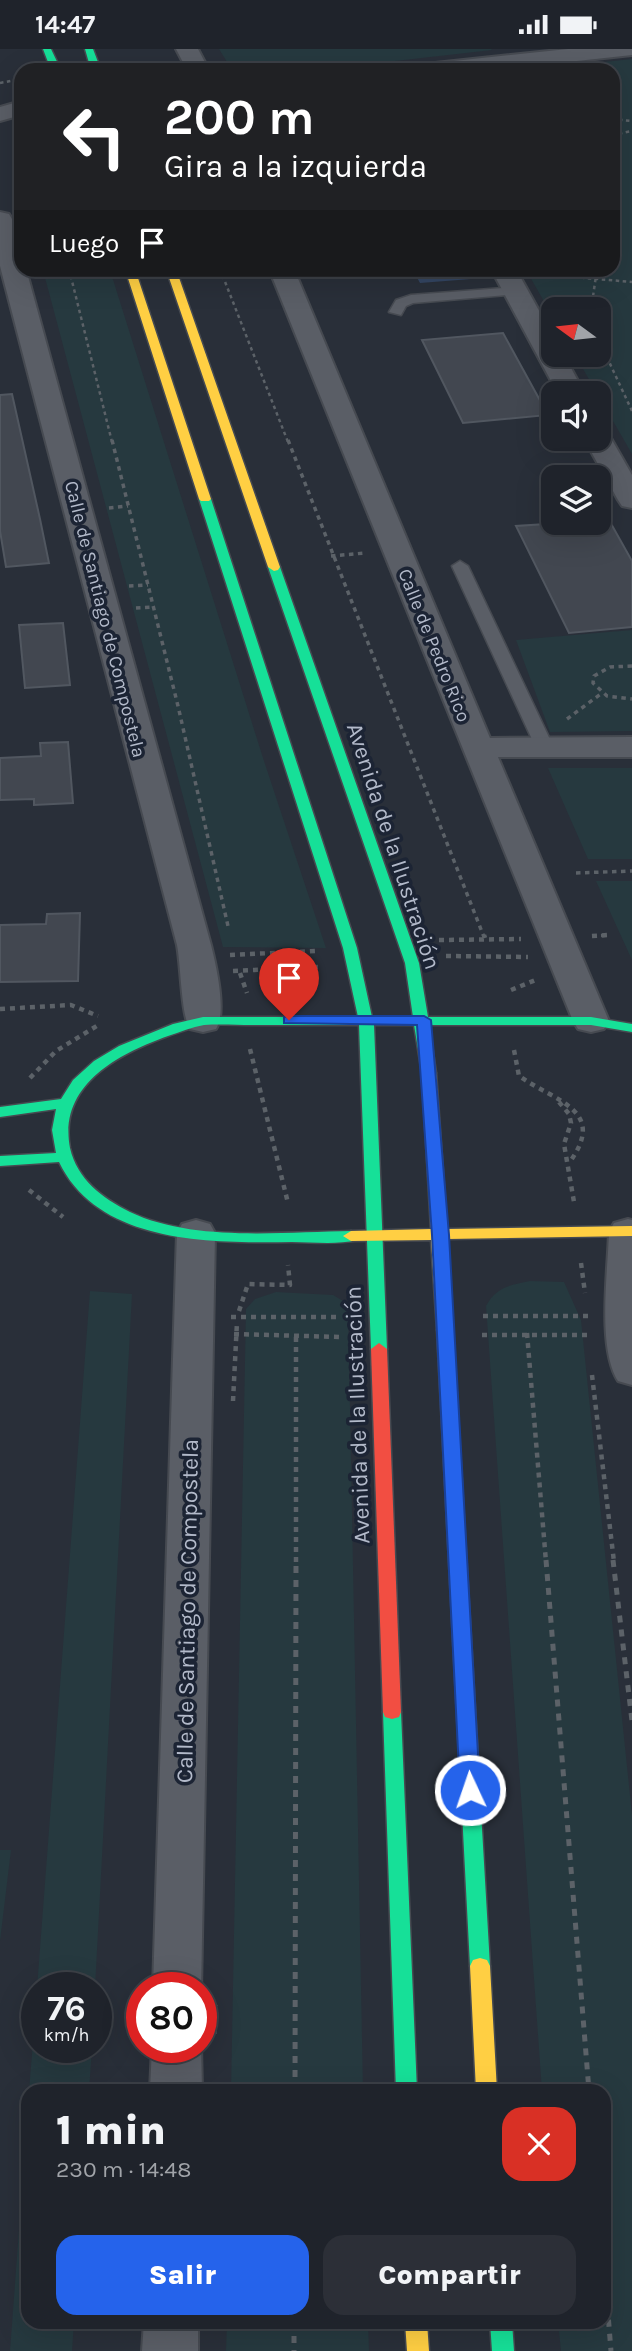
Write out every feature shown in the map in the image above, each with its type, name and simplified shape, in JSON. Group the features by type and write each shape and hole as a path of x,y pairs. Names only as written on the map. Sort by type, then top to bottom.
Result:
{"main road":[{"name":"Avenida de la Ilustración","path":"133,277 350,948 366,1021 375,1236 377,1364 407,2084"},
{"name":"Avenida de la Ilustración","path":"174,277 412,963 424,1020 440,1235 487,2084"},
{"path":"630,1232 375,1236 197,1233 139,1221 103,1203 76,1182 64,1157 56,1129 64,1103 80,1081 107,1057 165,1029 203,1021 591,1021 632,1028"},
{"path":"0,1112 64,1103"},
{"path":"0,1161 64,1157"},
{"path":"416,2329 418,2351"},
{"path":"501,2329 503,2351"}],"street":[{"path":"499,63 628,49"},
{"name":"Calle de Santiago de Compostela","path":"0,219 14,272"},
{"name":"Calle de Santiago de Compostela","path":"15,277 162,835 194,945 200,974 203,1021"},
{"name":"Calle de Pedro Rico","path":"284,277 591,1021"},
{"path":"517,278 566,381"},
{"path":"605,451 632,500"},
{"path":"477,748 554,735 632,747"},
{"path":"630,1232 627,1335 632,1371"},
{"name":"Calle de Santiago de Compostela","path":"178,1972 197,1233"},
{"path":"176,2084 177,2063"},
{"path":"170,2351 171,2329"}],"lane":[{"path":"396,312 401,303 411,299 517,278"},
{"path":"460,566 554,735"}],"path":[{"path":"71,277 178,706 229,928"},
{"path":"223,277 331,556 485,938"},
{"path":"517,278 632,282"},
{"path":"594,297 598,279"},
{"path":"611,366 632,411"},
{"path":"331,556 376,552"},
{"path":"632,666 610,667 594,676 593,683 603,693 632,699"},
{"path":"554,735 603,693"},
{"path":"576,873 632,870"},
{"path":"428,941 485,938 531,940"},
{"path":"232,941 250,1000"},
{"path":"226,955 322,951"},
{"path":"437,955 537,956"},
{"path":"229,971 330,966"},
{"path":"0,1009 71,1005 98,1016"},
{"path":"248,1043 290,1211"},
{"path":"513,1043 519,1076 575,1110 586,1126 581,1146 569,1163"},
{"path":"558,1101 569,1114 571,1123 564,1144 575,1209"},
{"path":"581,1262 585,1300"},
{"path":"239,1311 248,1284 290,1285 288,1263"},
{"path":"474,1316 586,1313 588,1344"},
{"path":"227,1317 351,1317"},
{"path":"527,1333 588,2084"},
{"path":"226,1334 344,1337"},
{"path":"474,1335 597,1335"},
{"path":"295,2084 296,1337"},
{"path":"591,1365 632,1721"},
{"path":"294,2351 295,2329"},
{"path":"609,2329 611,2351"}],"shaded area":[{"path":"219,49 492,50 378,63 228,63"},
{"path":"632,59 632,454 611,418 611,381 590,381 582,367 611,367 611,297 542,297 530,277 620,277 620,63 595,63"},
{"path":"45,277 112,277 263,758 326,948 223,947"},
{"path":"632,630 632,731 550,732 516,640"},
{"path":"548,768 632,768 632,859 588,859"},
{"path":"596,881 632,881 632,960"},
{"path":"530,1281 564,1282 581,1320 632,1815 632,2351 561,2351 559,2329 611,2329 611,2084 542,2084 486,1306 494,1295 510,1286"},
{"path":"90,1291 132,1294 96,1972 38,1972"},
{"path":"276,1292 333,1295 348,1304 363,2084 231,2084 246,1309 255,1299"},
{"path":"0,1850 11,1850 0,1941"},
{"path":"31,2063 91,2063 89,2084 30,2084"},
{"path":"21,2203 21,2329 74,2329 72,2351 10,2351"},
{"path":"227,2329 368,2329 369,2351 226,2351"}],"water":[{"path":"417,277 471,279 420,283"}],"building":[{"path":"503,333 541,402 541,416 463,423 422,340"},
{"path":"12,394 49,563 6,567 0,531 0,395"},
{"path":"541,524 541,535 611,535 611,524 632,561 632,627 569,633 516,526"},
{"path":"63,623 70,685 25,688 19,625"},
{"path":"68,742 73,803 34,805 34,799 0,800 0,758 41,756 40,743"},
{"path":"80,913 78,981 0,982 0,925 46,924 47,914"}],"traffic: fast":[{"path":"47,49 53,63"},
{"path":"89,49 94,63"},
{"path":"205,499 350,948 366,1021 379,1349"},
{"path":"274,567 412,963 429,1073"},
{"path":"351,1236 214,1236 160,1228 124,1215 94,1196 70,1170 59,1130 64,1105 79,1083 99,1064 151,1037 203,1021 591,1021 632,1028"},
{"path":"0,1112 64,1103"},
{"path":"0,1161 63,1157"},
{"path":"445,1330 480,1966"},
{"path":"392,1712 407,2084"},
{"path":"501,2329 503,2351"}],"traffic: slow":[{"path":"133,277 205,499"},
{"path":"174,277 274,567"},
{"path":"429,1073 445,1330"},
{"path":"351,1236 632,1231"},
{"path":"480,1966 487,2084"},
{"path":"416,2329 418,2351"}],"traffic: jam":[{"path":"379,1349 392,1712"}],"route":[{"path":"289,1020 424,1020 440,1235 470,1790"}]}
